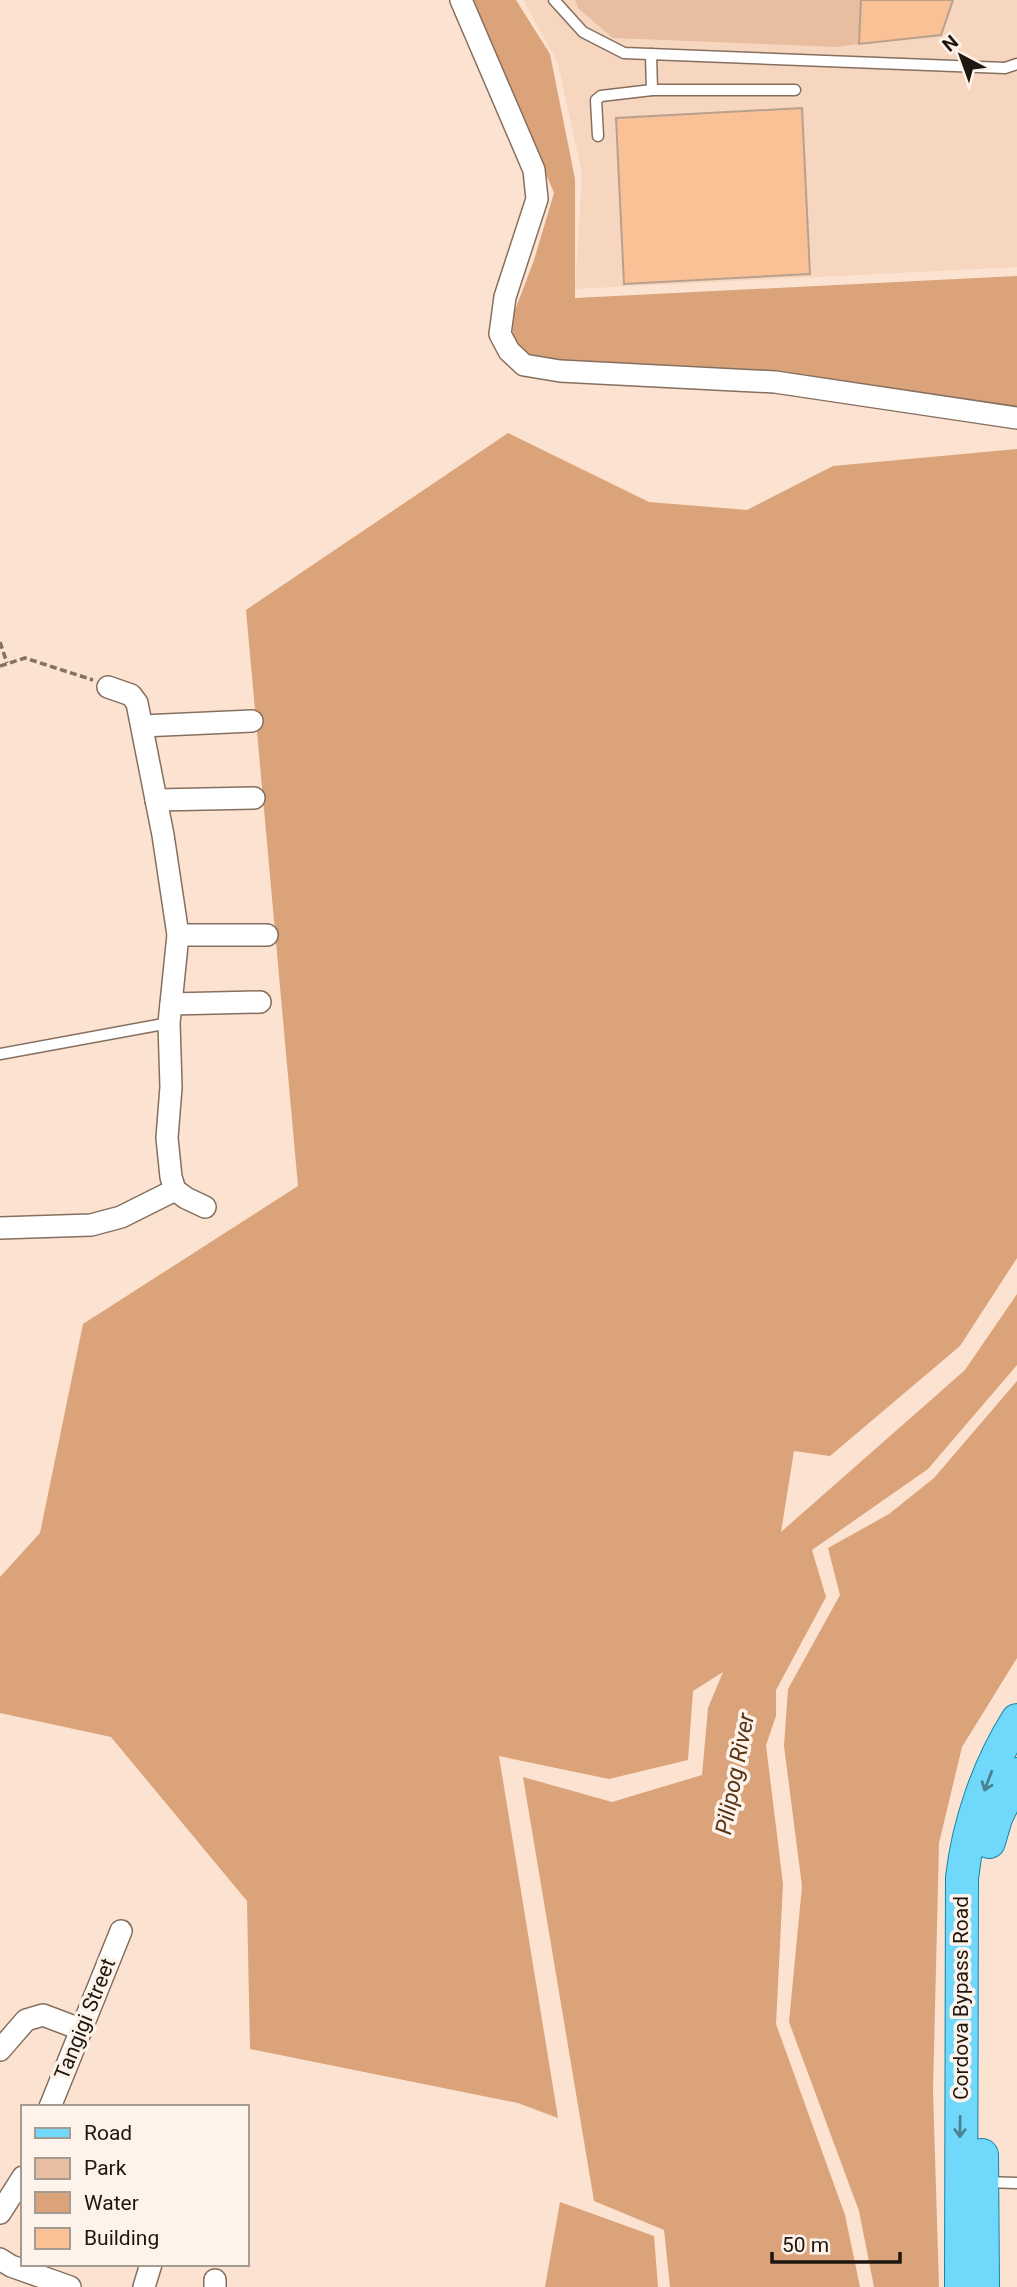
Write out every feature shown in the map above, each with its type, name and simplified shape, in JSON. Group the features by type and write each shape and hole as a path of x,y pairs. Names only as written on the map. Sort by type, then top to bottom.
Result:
{"main road":[{"name":"Cordova Bypass Road","path":"983,2287 982,2181 962,1878 965,1850 987,1781 1017,1720"},
{"name":"Cordova Bypass Road","path":"961,2287 972,2044 986,1852 996,1818 1017,1774"}],"street":[{"path":"461,0 534,170 537,199 505,297 500,334 509,351 524,365 560,371 775,382 1017,418"},
{"path":"108,687 131,695 137,703 178,935 170,1014 172,1087 167,1138 171,1177 175,1190 205,1207"},
{"path":"142,726 253,720"},
{"path":"156,800 254,797"},
{"path":"178,935 267,935"},
{"path":"170,1014 260,1002"},
{"path":"0,1228 91,1225 121,1217 175,1190"},
{"name":"Tangigi Street","path":"51,2105 121,1931"},
{"path":"0,2050 26,2020 43,2015 80,2029"},
{"path":"0,2213 21,2180"},
{"path":"0,2259 11,2266 66,2278"},
{"path":"145,2287 150,2266"}],"lane":[{"path":"554,0 583,32 624,53 1005,68 1017,64"},
{"path":"651,54 652,90"},
{"path":"598,136 596,100 601,96 652,90 795,90"},
{"path":"0,1054 170,1014"},
{"path":"982,2181 1017,2183"}],"path":[{"path":"0,642 7,663"},
{"path":"0,666 25,658 108,687"}],"shaded area":[{"path":"523,0 1017,0 1017,267 575,289 582,174 558,63"}],"green space":[{"path":"575,0 861,0 859,44 837,47 613,38 578,8"}],"water":[{"path":"473,0 516,0 550,54 575,179 575,298 1017,276 1017,409 527,359 513,339 512,318 534,260 554,193"},
{"name":"Pilipog River","path":"508,433 649,502 747,510 833,466 1017,449 1017,1258 960,1346 830,1456 794,1451 781,1532 965,1370 1017,1294 1017,1365 928,1469 812,1550 826,1597 776,1690 776,1716 766,1745 783,1884 776,2024 845,2215 860,2287 670,2287 664,2230 594,2201 523,1777 612,1802 702,1775 708,1708 723,1672 693,1691 688,1760 609,1779 499,1756 558,2118 518,2103 250,2049 247,1901 111,1737 0,1713 0,1577 40,1533 83,1324 298,1186 246,610"},
{"path":"1017,1381 1017,1658 962,1747 939,1843 933,2091 939,2287 874,2287 859,2211 789,2022 802,1886 784,1746 788,1689 840,1595 828,1548 889,1514 934,1478"},
{"path":"560,2202 654,2236 658,2287 545,2287"}],"building":[{"path":"861,0 953,0 941,35 859,44"},
{"path":"802,108 810,274 624,284 616,118"}]}
